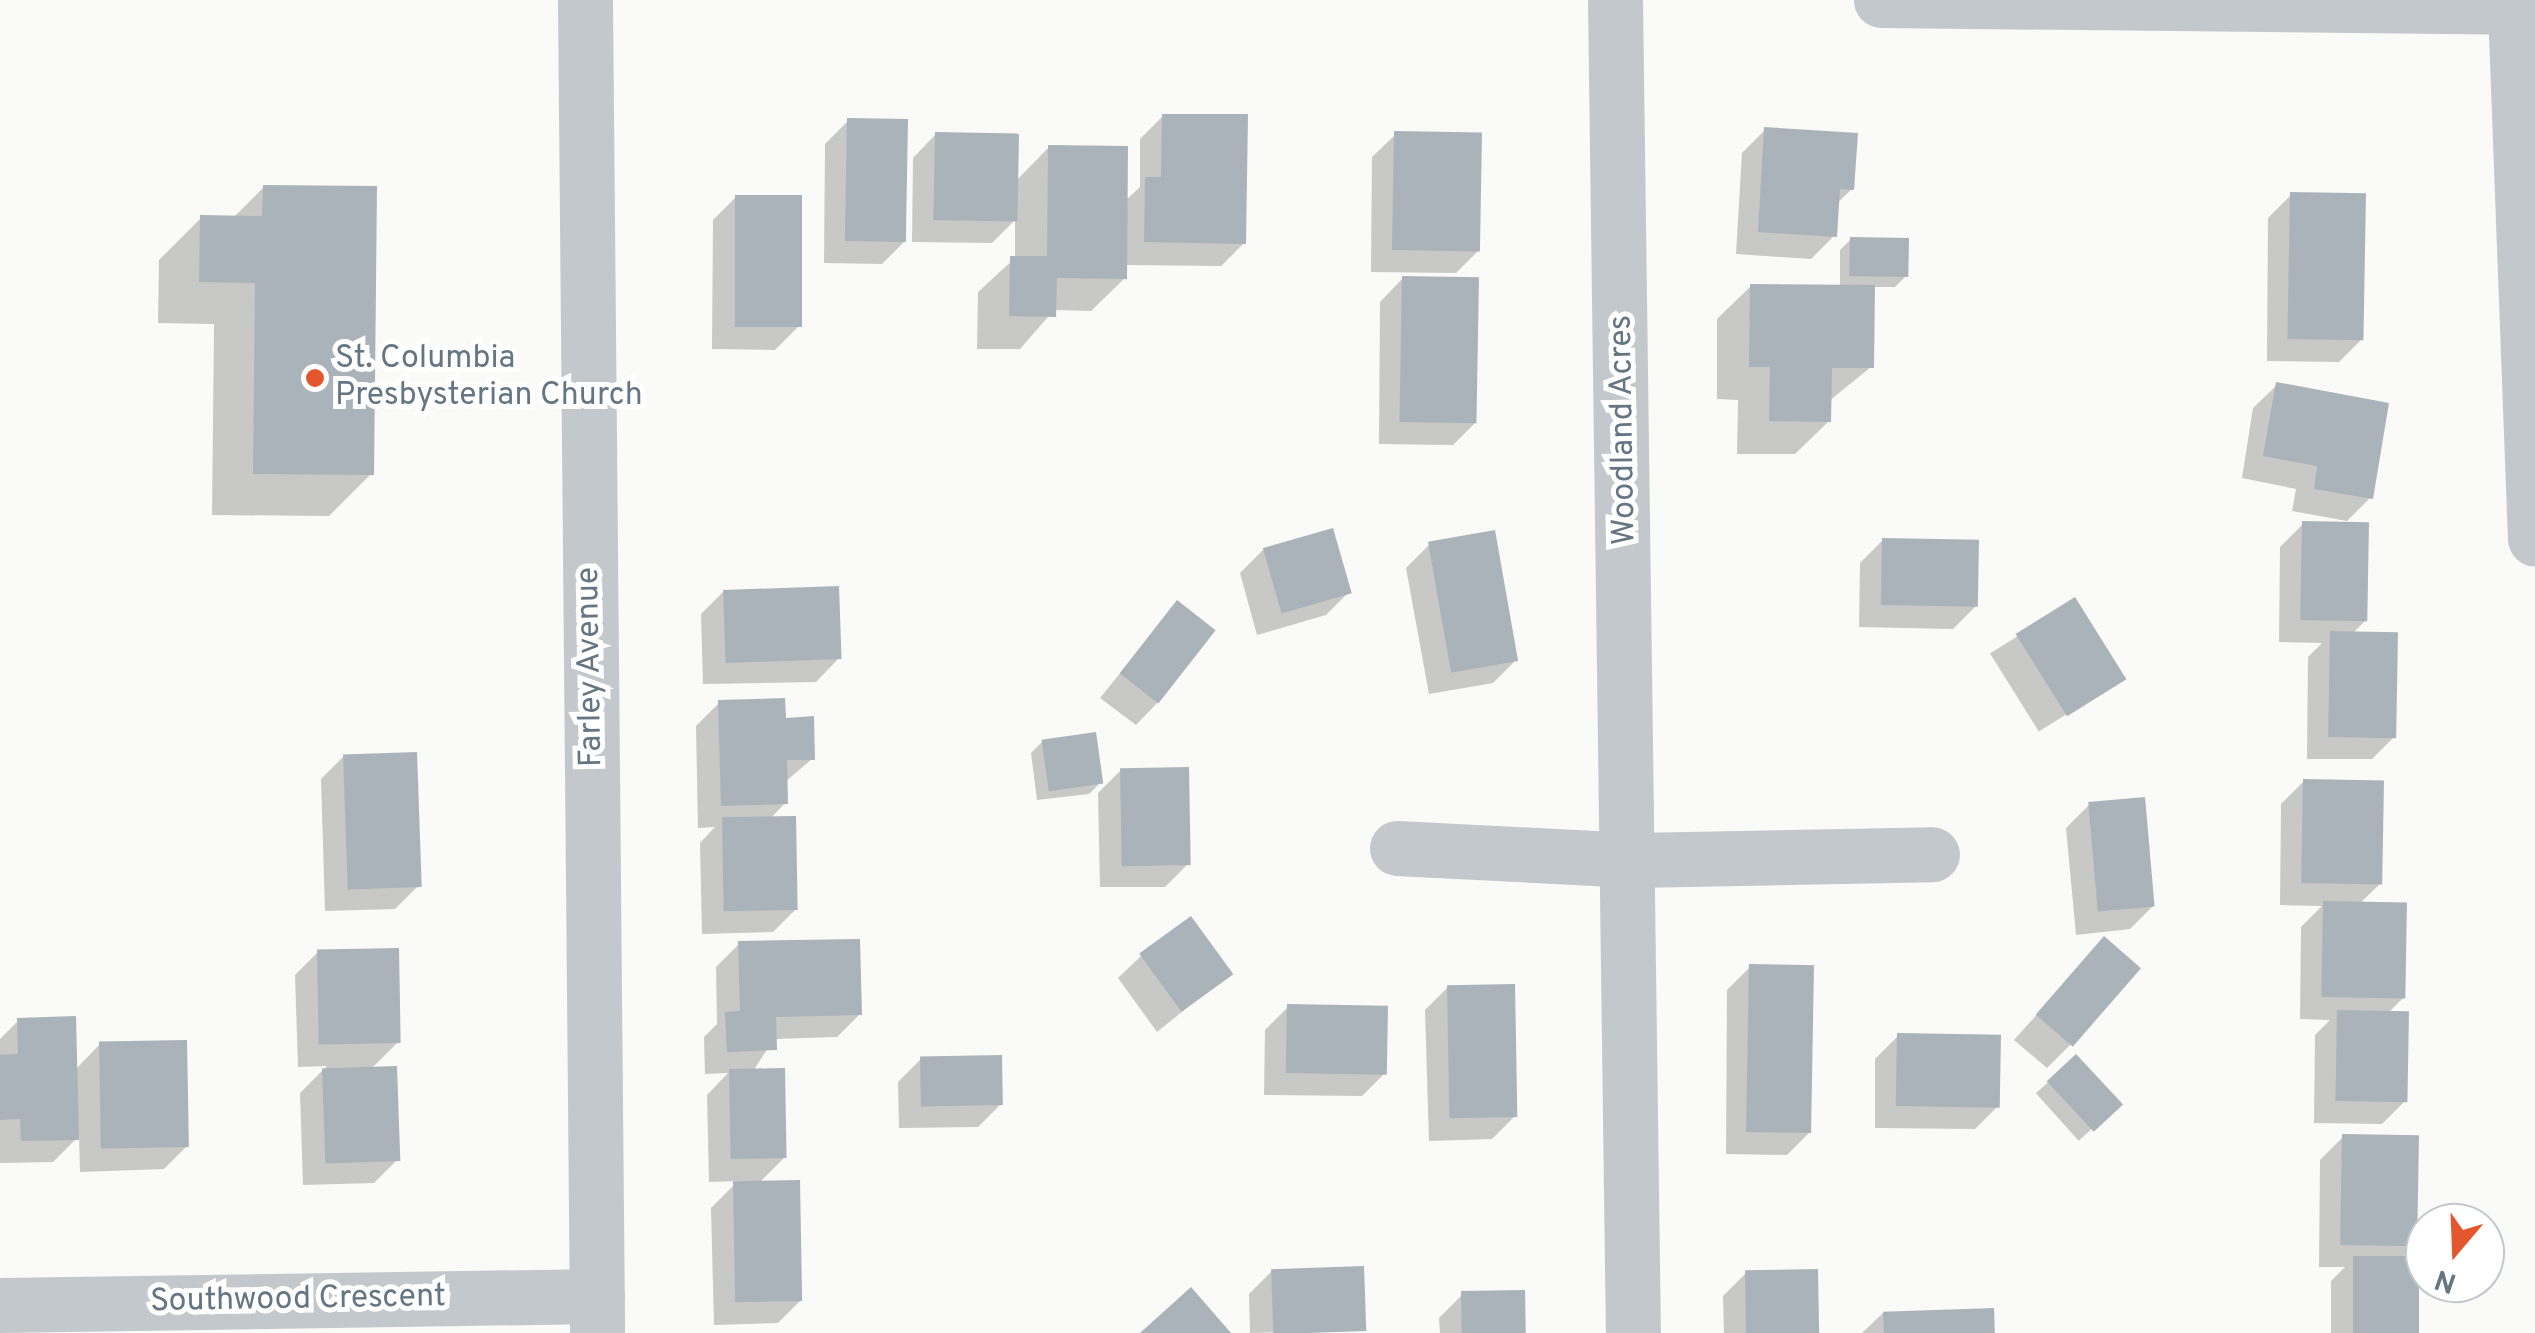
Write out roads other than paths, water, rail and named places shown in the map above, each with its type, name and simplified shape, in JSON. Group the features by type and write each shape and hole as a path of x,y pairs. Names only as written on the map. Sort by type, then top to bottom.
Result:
{"street":[{"name":"Farley Avenue","path":"585,0 597,1314"},
{"name":"Woodland Acres","path":"1615,0 1633,860 1633,1333"},
{"path":"1881,0 2525,7 2535,539"},
{"path":"1397,848 1633,860 1932,854"},
{"name":"Southwood Crescent","path":"0,1304 597,1314"}],"place":[{"name":"St. Columbia Presbysterian Church","path":"315,378"}]}
